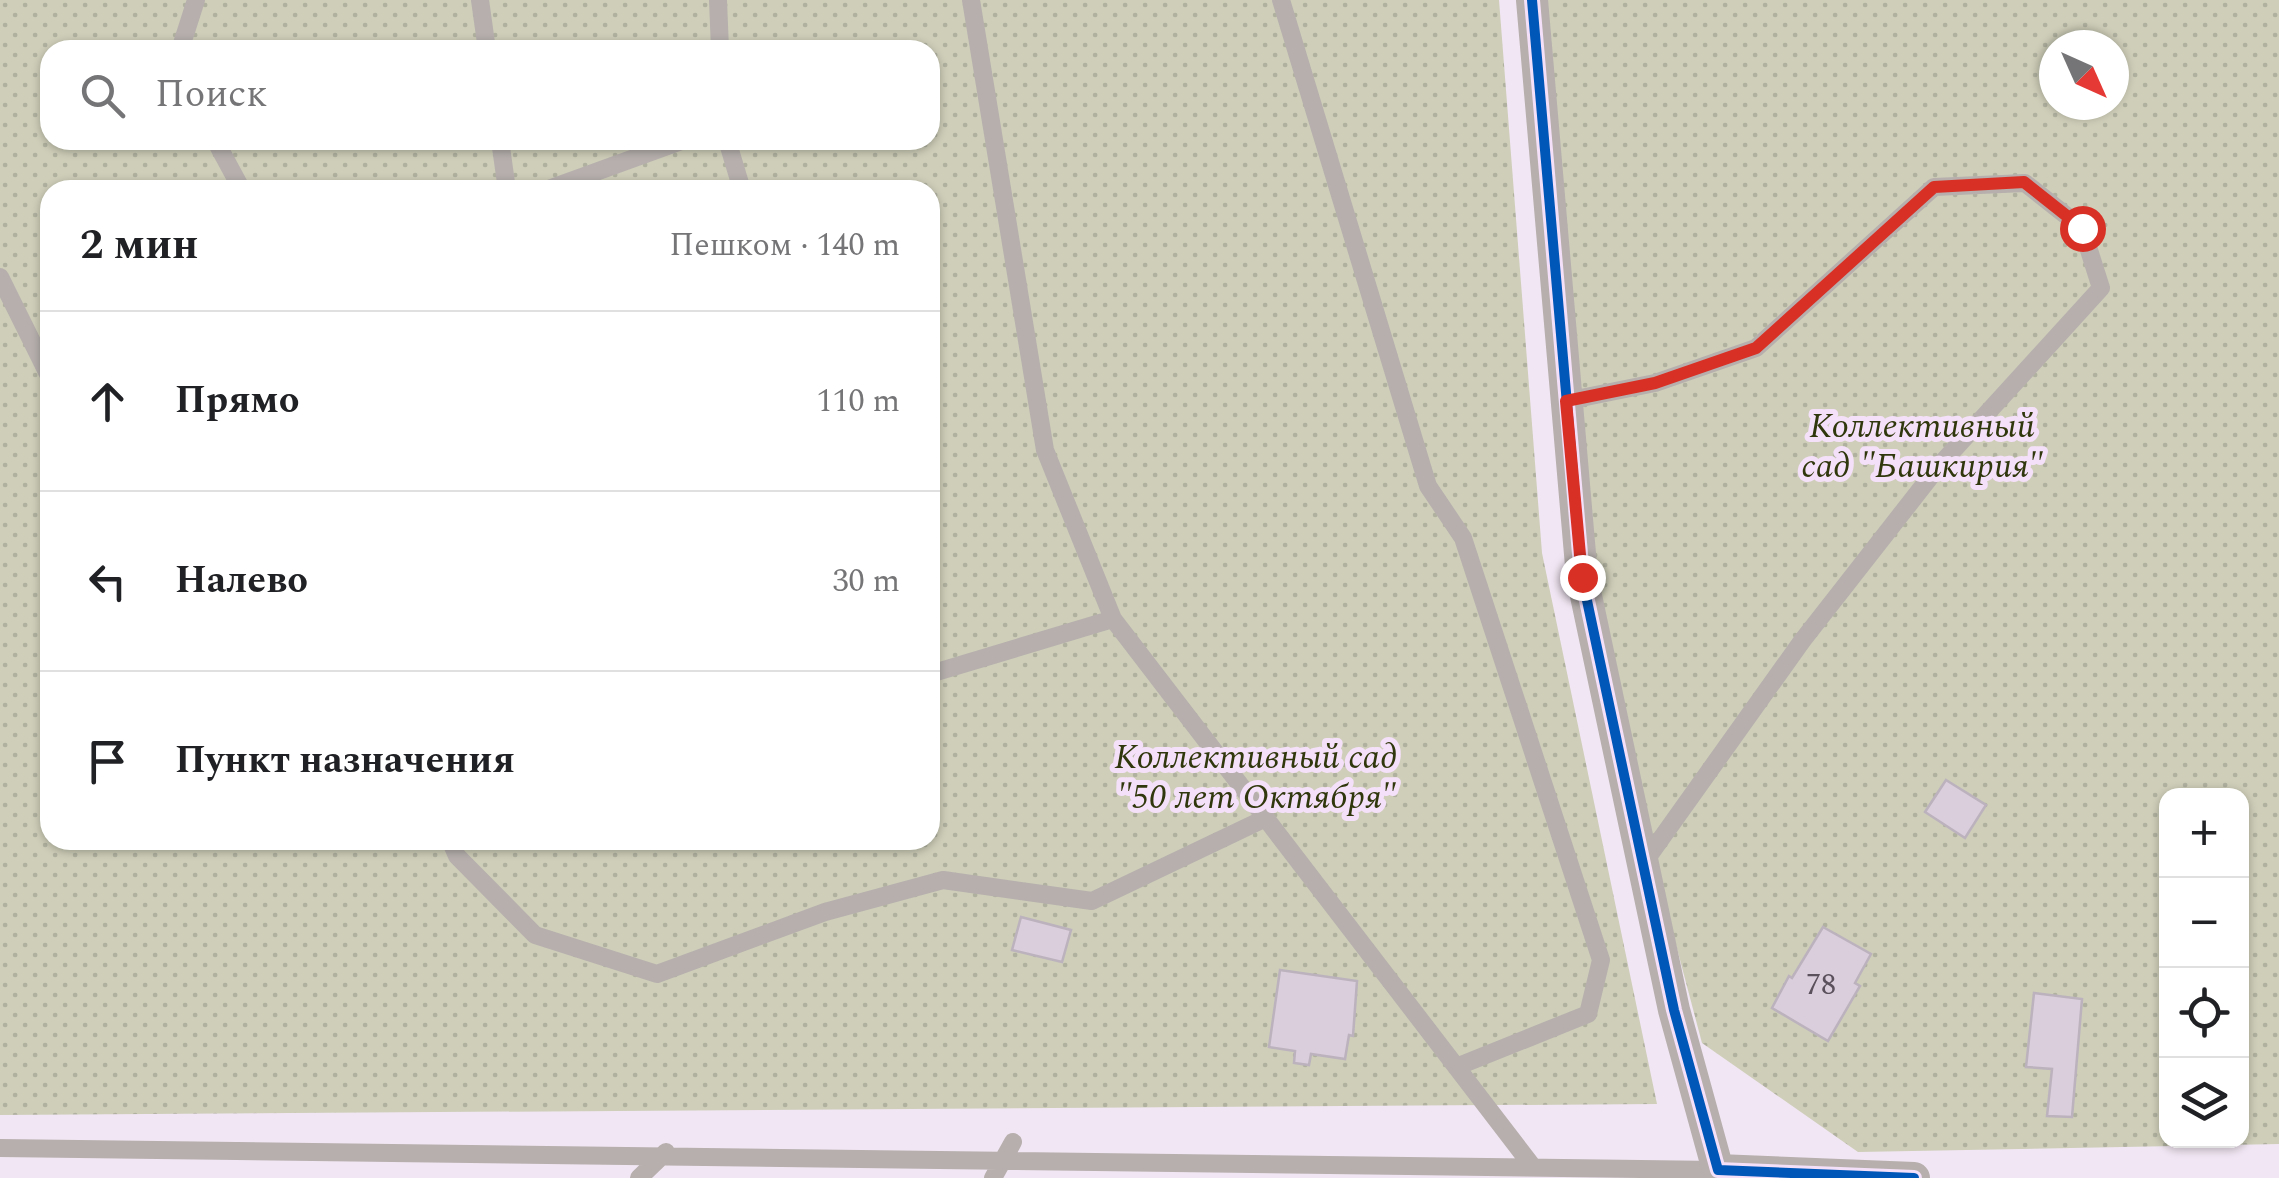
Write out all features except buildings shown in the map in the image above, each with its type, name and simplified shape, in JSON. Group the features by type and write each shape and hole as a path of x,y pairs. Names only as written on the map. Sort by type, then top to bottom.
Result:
{"street":[{"path":"1532,0 1582,577 1674,1010 1718,1170 1914,1178"}],"lane":[{"path":"183,40 196,0"},
{"path":"480,0 486,40"},
{"path":"718,0 720,40"},
{"path":"971,0 1045,450 1113,619 1533,1167"},
{"path":"1282,0 1428,486 1463,538 1601,960 1588,1014 1456,1068"},
{"path":"220,150 236,180"},
{"path":"501,150 506,180"},
{"path":"574,180 656,150"},
{"path":"730,150 739,180"},
{"path":"1566,401 1655,383 1756,348 1934,187 2024,182 2082,228 2101,288 1926,482 1802,641 1642,864"},
{"path":"0,276 40,358"},
{"path":"940,671 1113,619"},
{"path":"454,850 535,935 656,974 825,912 943,880 1092,901 1266,818"},
{"path":"993,1178 1013,1142"},
{"path":"0,1148 666,1152 1718,1170"},
{"path":"638,1178 666,1152"}],"green space":[{"name":"Коллективный сад \"50 лет Октября\"","path":"0,0 1499,0 1542,553 1657,1104 0,1115"},
{"name":"Коллективный сад \"Башкирия\"","path":"1532,0 2279,0 2279,1144 2249,1145 2249,788 2159,788 2159,1146 1858,1152 1702,1043 1571,548"}],"cycle path":[{"path":"1532,0 1582,577 1674,1010 1718,1170 1914,1178"}],"route":[{"path":"1582,577 1566,401 1655,383 1756,348 1934,187 2024,182 2082,228"}]}
